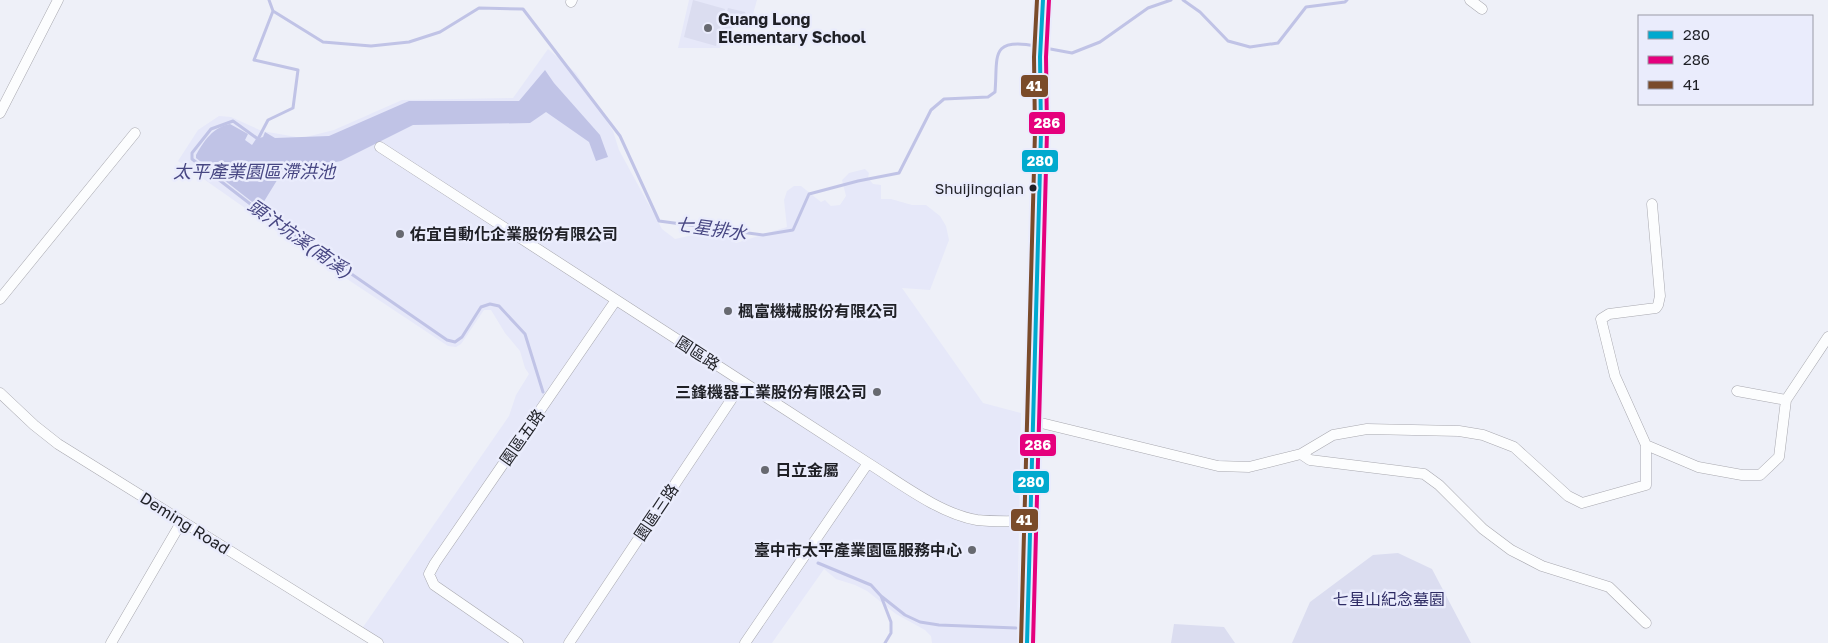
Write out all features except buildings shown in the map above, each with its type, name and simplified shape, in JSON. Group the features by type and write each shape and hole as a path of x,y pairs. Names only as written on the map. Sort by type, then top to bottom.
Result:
{"main road":[{"path":"1027,643 1041,132 1040,57 1043,0"}],"street":[{"path":"0,113 58,0"},
{"path":"1470,0 1482,9"},
{"path":"0,299 135,134"},
{"name":"園區路","path":"380,147 929,501 964,517 977,520 1030,521"},
{"path":"1033,421 1218,466 1249,467 1302,454 1333,435 1367,429 1459,431 1483,435 1514,447 1568,496 1582,503 1646,485 1646,444 1615,376 1601,319 1609,314 1656,308 1658,305 1660,296 1652,204"},
{"name":"園區五路","path":"518,643 434,585 430,580 429,574 440,554 616,300"},
{"path":"1646,444 1698,467 1742,475 1760,475 1779,457 1786,400 1828,337"},
{"name":"園區三路","path":"569,643 743,382"},
{"path":"1737,391 1786,400"},
{"name":"Deming Road","path":"0,393 34,426 58,444 378,643"},
{"path":"1302,454 1310,460 1424,474 1440,485 1483,529 1510,550 1542,566 1609,587 1646,623"},
{"path":"745,643 868,463"},
{"path":"111,643 182,521"}],"shaded area":[{"name":"Guang Long Elementary School","path":"689,0 757,0 753,14 726,34 720,48 678,48"},
{"path":"548,49 576,73 613,131 619,150 662,229 675,239 715,230 732,236 732,240 736,243 787,227 784,200 787,191 794,186 801,186 821,202 825,200 831,206 840,205 846,196 842,180 849,173 865,169 869,173 868,178 873,184 881,185 881,199 891,199 912,205 926,205 940,216 946,226 949,240 930,290 902,288 983,403 1021,413 1017,643 932,643 931,636 925,630 896,614 867,591 836,579 824,569 772,643 376,643 359,633 509,416 516,395 529,374 525,368 520,351 505,333 491,310 484,310 461,344 456,347 448,346 335,271 178,161 198,130 219,116 231,117 262,131 302,138 334,130 402,100 513,98"}],"green space":[{"path":"693,0 725,9 716,46 684,37"},
{"path":"728,8 745,12 746,16 726,32 720,43 718,43"},
{"name":"七星山紀念墓園","path":"1398,553 1432,569 1471,643 1292,643 1310,602 1373,555"},
{"path":"1174,624 1224,627 1235,643 1171,643"}],"water":[{"name":"太平產業園區滯洪池","path":"545,70 554,83 600,135 608,157 596,161 589,142 546,112 530,123 413,125 341,161 309,167 287,164 260,208 196,158 199,150 214,131 230,124 248,134 245,140 252,145 256,139 263,137 265,132 275,138 329,136 409,101 519,101"}],"waterway":[{"name":"七星排水","path":"269,0 273,11 323,42 371,46 409,42 440,32 479,8 523,9 620,136 659,221 763,235 793,230 809,194 858,181 899,173 931,110 944,99 988,97 995,92 997,60 1003,47 1010,44 1036,46"},
{"name":"七星排水","path":"1045,48 1072,53 1100,42 1148,8 1171,0"},
{"name":"七星排水","path":"1183,0 1200,12 1228,41 1250,47 1278,43 1306,7 1345,2 1347,0"},
{"name":"頭汴坑溪(南溪)","path":"273,11 254,60 298,70 293,108 268,120 258,139 233,121 211,129 192,153 192,159 253,206 447,340 455,342 462,337 481,307 490,304 499,306 525,334 543,392"},
{"name":"頭汴坑溪(南溪)","path":"818,563 871,585 881,596 905,615 920,622 939,625 1016,628"},
{"name":"頭汴坑溪(南溪)","path":"881,596 891,622 891,633 885,643"}],"transit line":[{"name":"41","path":"1021,643 1035,132 1034,57 1037,0"},
{"name":"280","path":"1027,643 1041,132 1040,57 1043,0"},
{"name":"286","path":"1033,643 1047,132 1046,57 1049,0"}],"place":[{"name":"Guang Long Elementary School","path":"708,28"},
{"name":"Shuijingqian","path":"1033,188"},
{"name":"佑宜自動化企業股份有限公司","path":"400,234"},
{"name":"楓富機械股份有限公司","path":"728,311"},
{"name":"三鋒機器工業股份有限公司","path":"877,392"},
{"name":"日立金屬","path":"765,470"},
{"name":"臺中市太平產業園區服務中心","path":"972,550"}]}
